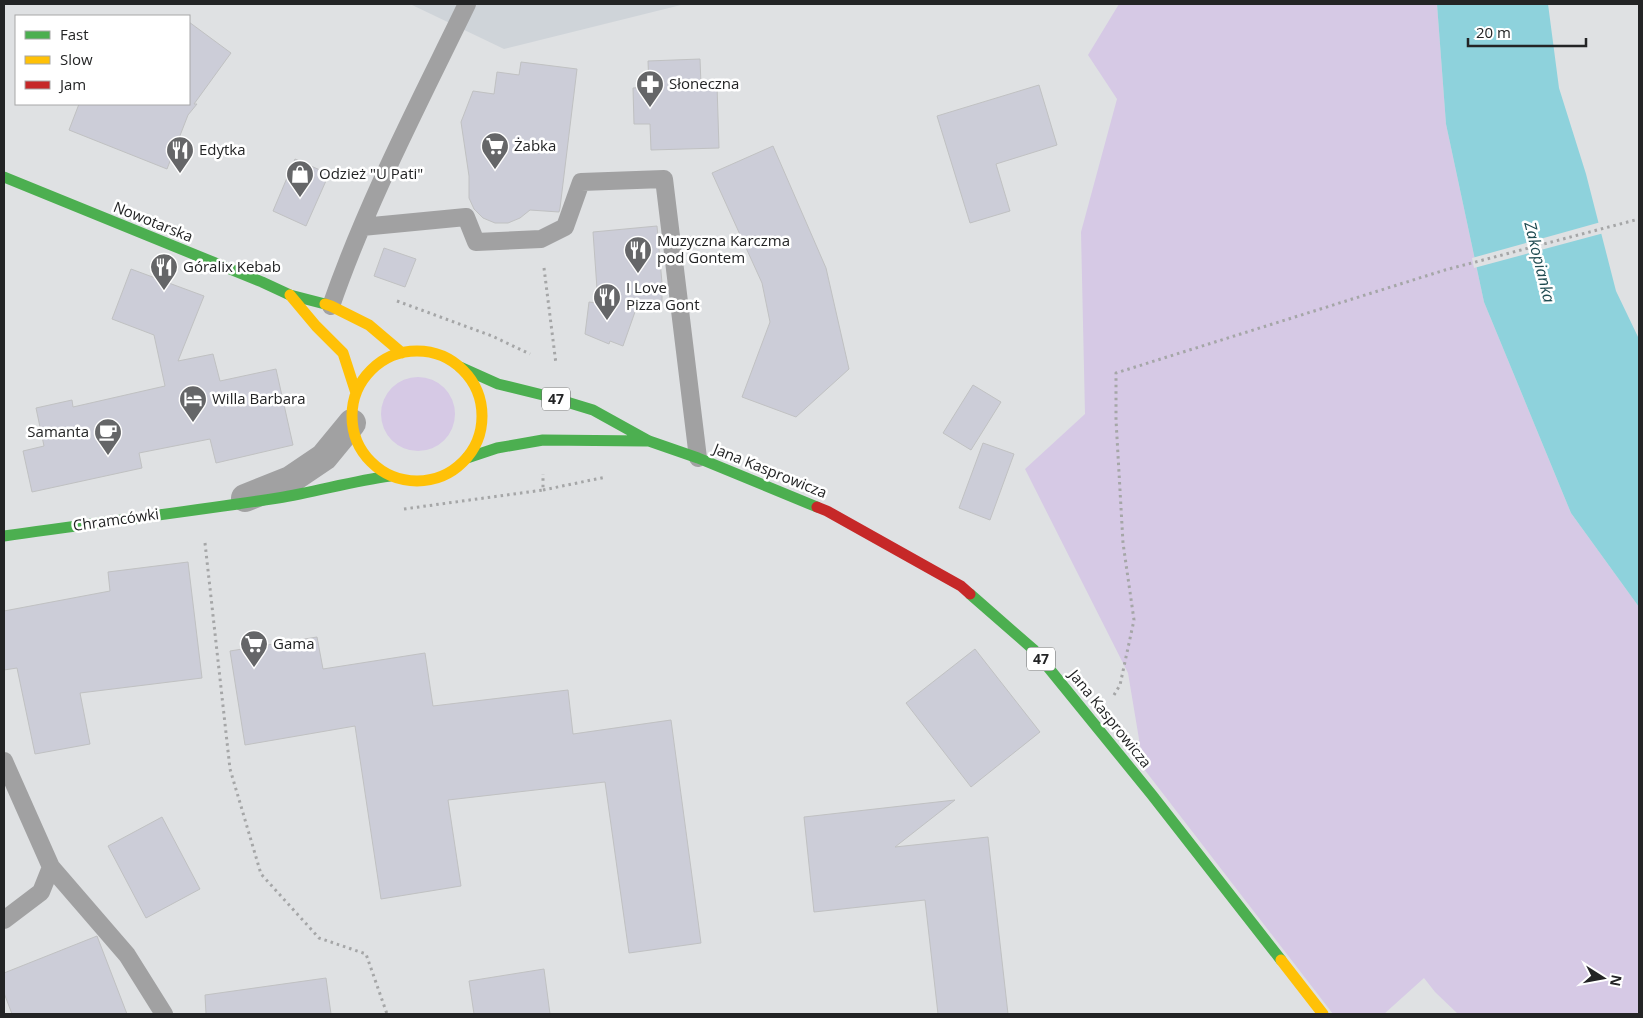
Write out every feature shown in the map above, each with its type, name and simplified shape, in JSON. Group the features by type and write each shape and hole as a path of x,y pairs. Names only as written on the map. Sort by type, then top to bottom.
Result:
{"main road":[{"name":"Nowotarska","path":"4,177 290,295 331,306 368,326 402,353"},
{"name":"Nowotarska","path":"290,295 342,353 356,393"},
{"name":"47","path":"418,351 448,358 460,367 471,380 478,394 482,411 481,428 476,444 468,458 455,470 440,478 424,482 406,481 390,476 378,469 368,460 360,448 352,423 356,393 364,379 387,358 402,353 418,351"},
{"name":"Jana Kasprowicza","path":"460,367 498,384 593,410 649,441 698,458 827,511 961,586 1034,650 1098,727 1323,1014"},
{"name":"Jana Kasprowicza","path":"468,458 497,448 543,440 649,441"},
{"name":"Chramcówki","path":"4,536 280,498 334,488 362,480 390,476"}],"street":[{"name":"Chramcówki","path":"229,504 290,480 324,457 352,423"}],"lane":[{"path":"331,306 378,190 467,4"},
{"path":"362,227 466,217 476,242 541,239 565,227 581,182 664,179 698,458"},
{"path":"4,762 51,867 127,955 164,1014"},
{"path":"4,920 41,892 51,867"}],"path":[{"path":"1098,727 1120,685 1134,620 1123,543 1116,420 1116,373 1445,270 1639,219"},
{"path":"541,239 556,367 548,363"},
{"path":"394,300 492,336 532,355"},
{"path":"543,440 543,490"},
{"path":"398,510 543,490 613,476"},
{"path":"205,537 230,770 261,874 319,938 366,954 387,1014"}],"shaded area":[{"path":"410,4 685,4 504,49"},
{"path":"1119,4 1437,4 1446,124 1484,302 1571,513 1639,607 1639,1014 1458,1014 1435,992 1424,978 1384,1014 1333,1014 1144,769 1128,673 1025,469 1085,414 1081,232 1117,99 1088,55"},
{"path":"418,377 432,380 444,388 452,400 455,414 452,428 444,440 432,448 418,451 404,448 392,440 384,428 381,414 384,400 392,388 404,380"}],"water":[{"name":"Zakopianka","path":"1437,4 1548,4 1559,88 1586,174 1616,291 1639,339 1639,607 1571,513 1484,302 1446,124"}],"pier":[{"path":"1601,222 1604,233 1474,268 1472,258"}],"building":[{"path":"190,23 231,53 194,104 197,104 188,115 167,169 69,130 79,105 190,105"},
{"path":"700,59 701,85 717,85 719,148 651,150 650,124 634,124 633,88 649,87 648,61"},
{"path":"521,62 577,69 560,208 559,212 530,210 520,218 508,223 495,223 483,218 474,209 469,198 469,176 461,122 473,91 494,94 497,72 519,75"},
{"path":"1039,85 1057,145 996,164 1010,211 970,223 937,116"},
{"path":"773,146 826,268 849,369 796,417 742,397 770,322 762,283 712,173"},
{"path":"295,159 329,174 306,226 273,211"},
{"name":"Muzyczna Karczma pod Gontem","path":"657,226 662,306 636,309 623,346 610,341 609,344 585,334 589,302 598,303 593,232"},
{"path":"384,248 416,259 405,287 374,276"},
{"path":"131,269 204,296 178,361 213,354 220,381 276,369 293,445 216,463 210,439 139,453 142,468 32,492 23,451 44,446 36,408 72,400 73,407 165,386 154,335 112,319"},
{"path":"973,385 1001,402 971,450 943,433"},
{"path":"983,443 1014,454 990,520 959,508"},
{"path":"188,562 202,678 80,693 90,744 35,754 17,668 4,670 4,611 110,591 108,572"},
{"path":"317,637 323,669 425,653 433,706 568,690 573,734 671,720 701,943 629,953 605,782 448,800 461,886 381,899 355,726 245,745 230,651"},
{"path":"975,649 1040,732 971,787 906,703"},
{"path":"955,800 895,847 988,837 1008,1014 938,1014 925,900 814,912 804,817"},
{"path":"162,817 200,889 146,918 108,846"},
{"path":"97,936 127,1014 12,1014 4,993 4,973"},
{"path":"544,969 550,1014 474,1014 469,981"},
{"path":"326,978 331,1014 206,1014 205,995"}],"traffic: fast":[{"path":"4,177 290,295 325,304"},
{"path":"460,367 498,384 593,410 649,441 698,458 817,507"},
{"path":"467,458 497,448 543,440 646,441"},
{"path":"4,536 278,498 390,476"},
{"path":"970,594 1034,650 1152,795 1281,960"}],"traffic: slow":[{"path":"290,295 316,326 343,353 356,393"},
{"path":"325,304 369,325 402,353"},
{"path":"417,351 430,352 442,356 463,370 477,391 481,403 482,416 481,429 477,441 463,462 442,476 430,480 417,481 404,480 392,476 371,462 357,441 353,429 352,416 353,403 357,391 371,370 392,356 404,352 417,351"},
{"path":"1281,960 1323,1014"}],"traffic: jam":[{"path":"817,507 961,586 970,594"}],"place":[{"name":"Słoneczna","path":"650,108"},
{"name":"Żabka","path":"495,170"},
{"name":"Edytka","path":"180,174"},
{"name":"Odzież \"U Pati\"","path":"300,198"},
{"name":"Muzyczna Karczma pod Gontem","path":"638,274"},
{"name":"Góralix Kebab","path":"164,291"},
{"name":"I Love Pizza Gont","path":"607,321"},
{"name":"Willa Barbara","path":"193,423"},
{"name":"Samanta","path":"108,456"},
{"name":"Gama","path":"254,668"}]}
